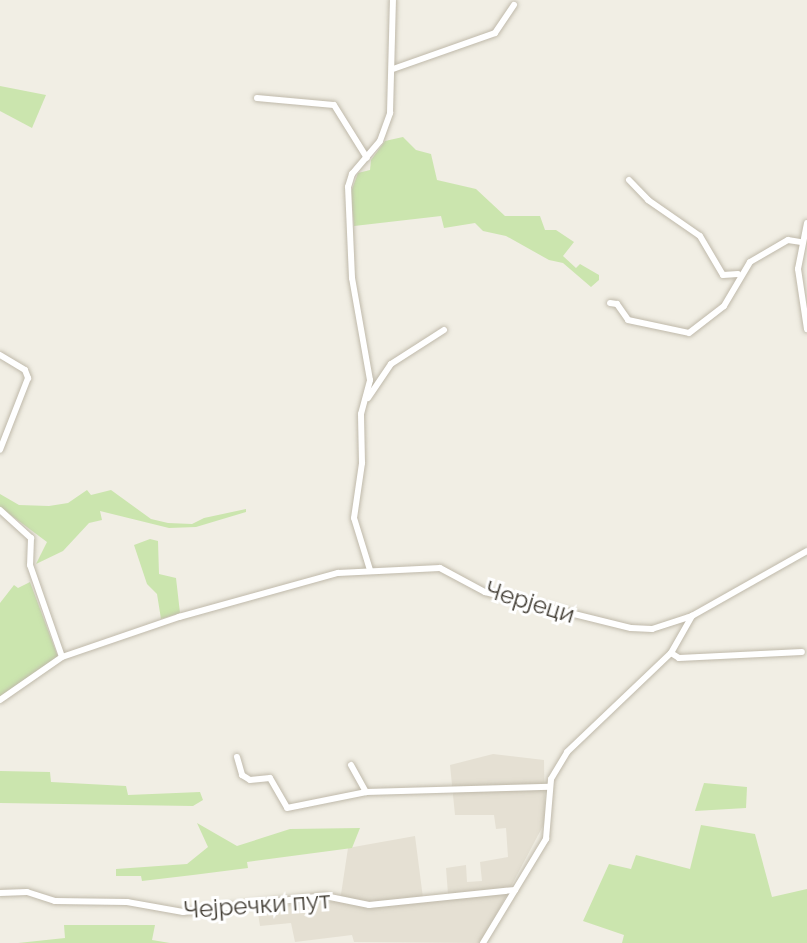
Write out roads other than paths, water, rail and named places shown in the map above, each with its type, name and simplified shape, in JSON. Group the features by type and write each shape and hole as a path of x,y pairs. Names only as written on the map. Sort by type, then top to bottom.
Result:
{"street":[{"path":"370,570 354,518 362,463 363,405 370,372 352,278 348,193 352,174 368,158 388,120 393,69 393,0"},
{"path":"393,69 495,33 513,5"},
{"path":"257,98 334,105 368,158"},
{"path":"629,180 648,200 700,236 723,275 732,278 780,243 800,242"},
{"path":"807,223 800,242 799,288 807,329"},
{"path":"610,303 617,303 628,320 689,333 724,306 739,273"},
{"path":"363,405 391,364 444,330"},
{"path":"0,355 25,370 28,378 0,450"},
{"path":"0,510 31,538 30,565 62,657"},
{"path":"483,943 546,839 550,787 559,762 584,733 671,653 692,616 807,551"},
{"name":"Черјеци","path":"0,700 62,657 179,617 278,593 306,580 370,570 446,569 485,592 623,627 652,629 692,616"},
{"path":"671,653 679,658 802,652"},
{"path":"237,757 242,775 250,780 270,778 287,808 366,792 550,787"},
{"path":"351,765 366,792"},
{"name":"Чејречки пут","path":"0,893 27,892 55,901 127,901 183,912 325,896 369,905 515,890"}]}
